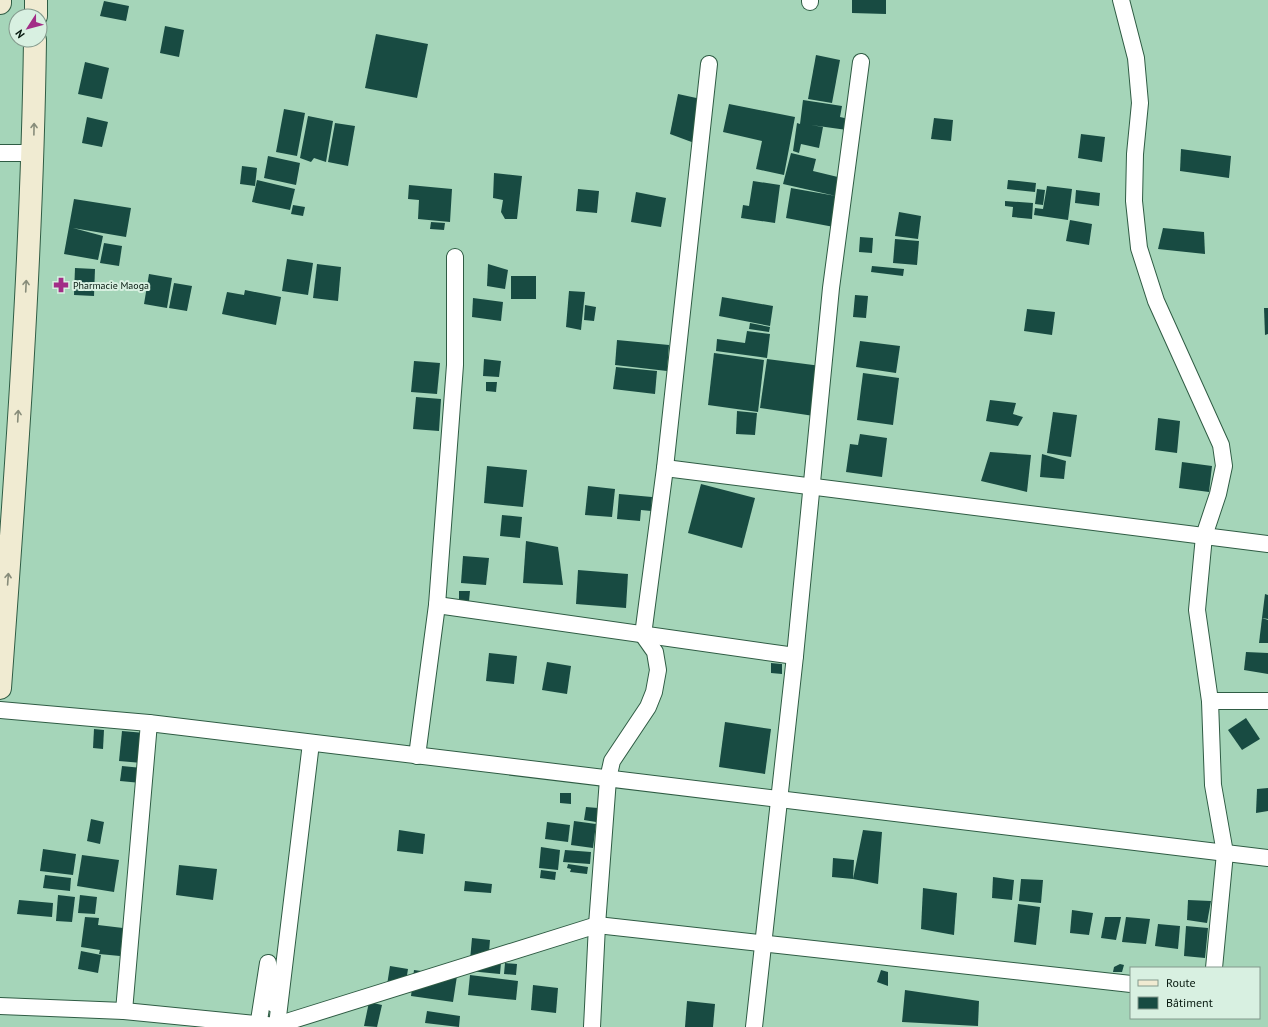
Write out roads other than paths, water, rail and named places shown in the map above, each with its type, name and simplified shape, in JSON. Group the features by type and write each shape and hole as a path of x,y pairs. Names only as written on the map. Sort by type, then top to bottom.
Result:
{"main road":[{"path":"0,688 13,508 34,153 35,48"}],"street":[{"path":"1121,0 1136,58 1140,103 1135,154 1134,201 1139,248 1156,301 1221,445 1224,466 1218,494 1204,536 1197,610 1210,701 1213,785 1225,853 1214,967"},
{"path":"754,1027 795,656 831,288 861,62"},
{"path":"592,1027 597,925 608,779 612,761 648,707 654,692 658,670 655,652 643,635 665,468 709,64"},
{"path":"0,153 34,153"},
{"path":"417,756 436,605 455,365 455,257"},
{"path":"665,468 1268,544"},
{"path":"436,605 795,656"},
{"path":"1210,701 1268,701"},
{"path":"0,710 149,723 311,744 1268,858"},
{"path":"124,1011 149,723"},
{"path":"282,1026 311,744"},
{"path":"0,1006 124,1011 258,1025 282,1026 597,925 763,945 1130,984"},
{"path":"258,1025 268,963 282,1026"}],"place":[{"name":"Pharmacie Maoga","path":"61,285"}]}
